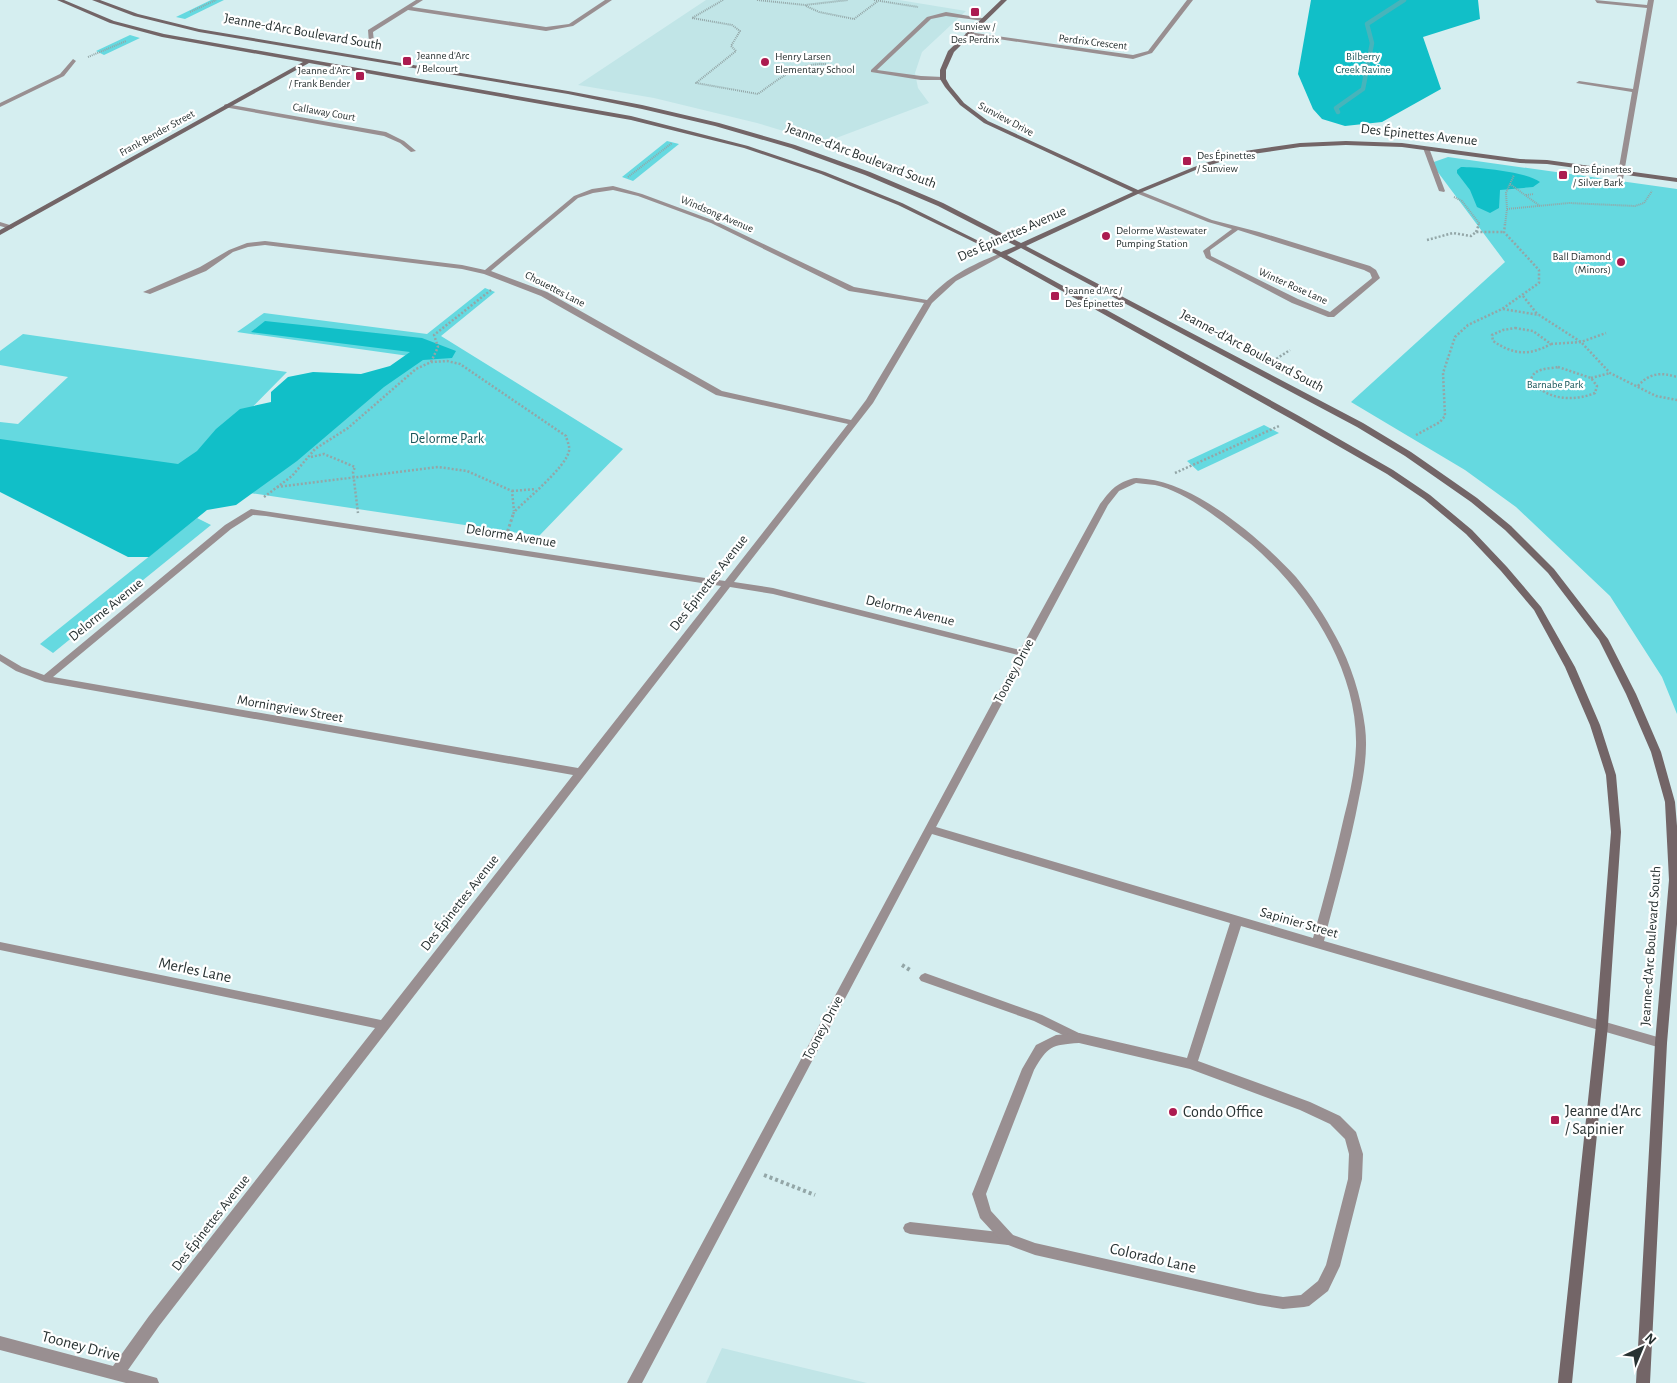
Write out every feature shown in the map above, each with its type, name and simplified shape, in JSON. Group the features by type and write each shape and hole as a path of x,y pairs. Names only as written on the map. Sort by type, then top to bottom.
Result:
{"main road":[{"name":"Jeanne-d'Arc Boulevard South","path":"60,0 103,18 146,31 580,108 706,136 787,161 871,192 949,227 1296,418 1390,472 1427,497 1469,532 1538,609 1570,667 1595,725 1611,775 1616,832 1602,1025 1565,1383"},
{"name":"Jeanne-d'Arc Boulevard South","path":"95,0 138,16 178,27 633,105 735,129 839,162 891,182 949,208 1360,425 1408,454 1474,500 1508,528 1551,571 1603,639 1631,694 1656,752 1670,802 1675,880 1661,1043 1643,1383"},
{"path":"943,79 943,70 951,51 1004,0"},
{"name":"Frank Bender Street","path":"0,233 325,52"},
{"name":"Sunview Drive","path":"943,79 962,104 986,122 1138,192"},
{"name":"Des Épinettes Avenue","path":"1001,255 1138,192 1218,160 1265,149 1336,143 1426,148 1520,161 1544,167 1677,180"},
{"name":"Des Épinettes Avenue","path":"1620,175 1677,186"}],"street":[{"path":"371,42 370,31 420,0"},
{"path":"406,8 546,29 570,25 609,0"},
{"name":"Perdrix Crescent","path":"968,34 1120,56 1133,56 1150,52 1190,0"},
{"path":"1597,0 1650,3 1620,175"},
{"path":"943,79 921,78 873,71 929,18 946,14 984,19"},
{"path":"0,105 62,75 73,61"},
{"path":"1579,83 1635,91"},
{"name":"Callaway Court","path":"226,106 386,134 402,142 413,151"},
{"path":"1426,148 1442,191"},
{"name":"Windsong Avenue","path":"486,272 576,197 592,190 613,188 693,213 852,289 929,302"},
{"name":"Winter Rose Lane","path":"1138,192 1210,221 1237,228 1367,268 1373,272 1376,278 1331,315 1295,301 1208,257 1206,251 1208,249 1237,228"},
{"path":"0,224 11,226"},
{"name":"Chouettes Lane","path":"147,292 203,269 231,251 247,245 265,243 462,267 508,278 544,294 719,393 853,423"},
{"name":"Des Épinettes Avenue","path":"116,1374 154,1321 870,401 929,302 940,288 955,276 1001,255"},
{"name":"Tooney Drive","path":"634,1383 1104,504 1116,489 1128,483 1160,482 1187,494 1245,534 1294,580 1326,627 1339,651 1348,675 1360,728 1361,751 1359,775 1348,826 1317,944"},
{"name":"Delorme Avenue","path":"45,679 228,527 251,512 502,548 772,590 1024,654"},
{"name":"Morningview Street","path":"0,657 19,669 45,679 580,772"},
{"name":"Sapinier Street","path":"929,829 1317,944 1661,1043"},
{"path":"1190,1064 1237,920"},
{"name":"Merles Lane","path":"0,946 384,1025"},
{"path":"925,978 1038,1018 1079,1038"},
{"name":"Colorado Lane","path":"1079,1038 1190,1064 1305,1106 1335,1120 1351,1136 1356,1154 1355,1179 1333,1266 1323,1286 1304,1301 1283,1303 1258,1300 1036,1249 1008,1239 985,1214 979,1194 1028,1070 1040,1049 1056,1040 1079,1038"},
{"path":"910,1228 1008,1239"},
{"name":"Tooney Drive","path":"0,1343 152,1383"}],"path":[{"path":"186,14 216,0"},
{"path":"723,0 692,18 732,25 740,31 732,46 736,51 696,83 758,94 796,67 811,62 826,64"},
{"path":"757,0 805,5 848,0"},
{"path":"787,0 790,4"},
{"path":"874,0 918,7"},
{"path":"805,5 819,12 854,19 878,1"},
{"path":"73,61 98,54 146,31"},
{"path":"613,188 676,140"},
{"path":"1504,232 1507,209 1506,193 1516,172"},
{"path":"1510,184 1540,206"},
{"path":"1427,240 1453,233 1471,236 1476,232 1479,222 1462,201 1442,191"},
{"path":"1507,209 1569,203 1635,206 1644,203 1652,191"},
{"path":"1526,195 1534,194"},
{"path":"1416,435 1440,422 1444,416 1443,373 1455,337 1468,324 1502,309 1523,296 1538,283 1539,270 1504,232 1476,232"},
{"path":"431,362 438,347 434,335 508,278"},
{"path":"1523,296 1539,315 1581,342 1610,373 1656,396 1677,400"},
{"path":"1502,309 1539,315"},
{"path":"1551,344 1538,333 1524,329 1501,328 1492,335 1493,341 1500,346 1510,351 1526,354 1537,353 1551,344 1581,342 1606,333"},
{"path":"251,512 257,502 292,476 315,449 348,428 416,369 431,362 447,361 460,364 566,436 570,449 565,462 536,488 514,512"},
{"path":"1591,378 1597,386 1595,393 1579,399 1548,394 1531,380 1532,375 1538,370 1558,367 1591,378 1610,373"},
{"path":"1638,386 1648,376 1656,373 1677,377"},
{"path":"1160,482 1181,470 1296,418"},
{"path":"310,457 324,454 355,467 353,479 360,527"},
{"path":"277,487 438,467 467,471 512,491 536,488"},
{"path":"502,548 514,512 512,491"},
{"path":"747,1169 814,1195"}],"shaded area":[{"name":"Henry Larsen Elementary School","path":"706,0 899,0 966,11 922,52 915,73 918,88 929,103 823,143 757,123 654,98 578,85"},
{"path":"722,1348 867,1383 706,1383"}],"green space":[{"path":"211,0 224,0 185,19 176,17"},
{"name":"Bilberry Creek Ravine","path":"1311,0 1478,0 1480,19 1423,37 1441,89 1382,122 1345,126 1322,119 1313,109 1298,74"},
{"path":"130,35 140,38 104,55 96,51"},
{"path":"667,141 679,144 633,181 622,177"},
{"name":"Barnabe Park","path":"1448,157 1677,189 1677,714 1662,677 1610,596 1516,507 1465,470 1351,402 1505,262 1431,163"},
{"path":"1461,167 1490,169 1525,175 1540,182 1533,187 1500,190 1499,208 1490,213 1477,207 1470,190 1457,173 1457,170"},
{"name":"Delorme Park","path":"485,288 495,292 441,336 623,449 539,536 250,493 416,357 237,332 264,313 427,334"},
{"path":"265,321 422,338 456,351 452,358 423,360 384,387 297,461 236,505 207,510 149,557 128,557 0,492 0,439 178,464 197,451 216,429 240,409 271,402 271,392 288,377 313,372 361,374 390,366 410,352 251,332"},
{"path":"23,334 287,372 221,439 176,469 0,443 0,422 18,424 68,377 0,365 0,351"},
{"path":"1264,425 1279,433 1198,471 1187,461"},
{"path":"197,518 211,525 53,653 40,644"}],"waterway":[{"path":"1338,112 1336,108 1363,89 1372,43 1367,24 1404,0"}],"place":[{"name":"Sunview / Des Perdrix","path":"975,12"},
{"name":"Jeanne d'Arc / Belcourt","path":"407,61"},
{"name":"Henry Larsen Elementary School","path":"765,62"},
{"name":"Jeanne d'Arc / Frank Bender","path":"360,76"},
{"name":"Des Épinettes / Sunview","path":"1187,161"},
{"name":"Des Épinettes / Silver Bark","path":"1563,175"},
{"name":"Delorme Wastewater Pumping Station","path":"1106,236"},
{"name":"Ball Diamond (Minors)","path":"1621,262"},
{"name":"Jeanne d'Arc / Des Épinettes","path":"1055,296"},
{"name":"Condo Office","path":"1173,1112"},
{"name":"Jeanne d'Arc / Sapinier","path":"1555,1120"}]}
